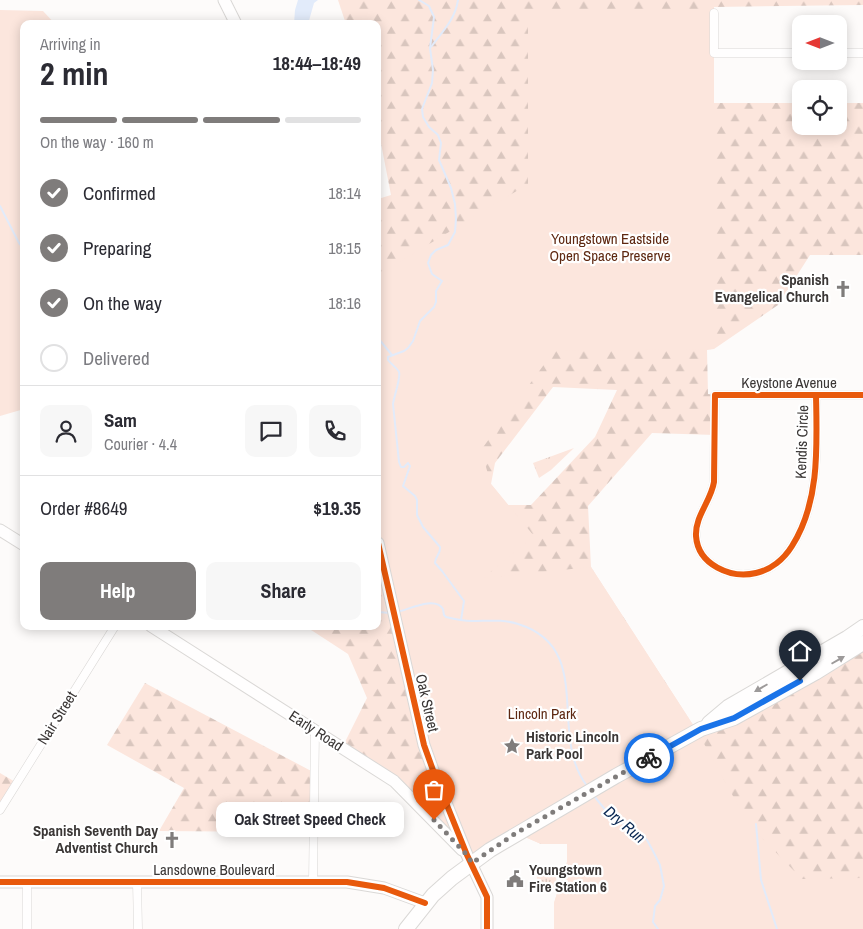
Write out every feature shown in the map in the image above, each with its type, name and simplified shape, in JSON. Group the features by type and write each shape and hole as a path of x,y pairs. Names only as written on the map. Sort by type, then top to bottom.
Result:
{"highway":[{"path":"699,731 728,708 847,638 863,626"},
{"path":"406,929 425,902 452,878 469,859 699,731 734,718 815,673 863,643"}],"street":[{"path":"224,0 234,20"},
{"path":"714,13 714,53 792,53"},
{"path":"848,53 863,53"},
{"name":"Kendis Circle","path":"715,395 714,482 711,496 697,523 697,541 701,551 710,563 727,572 745,574 765,570 780,560 792,546 801,527 811,498 815,477 816,395"},
{"name":"Keystone Avenue","path":"715,395 863,395"},
{"path":"0,530 20,542"},
{"name":"Oak Street","path":"381,555 424,745 469,859 487,896 488,929"},
{"name":"Nair Street","path":"0,810 112,630"},
{"name":"Early Road","path":"157,630 394,782 469,859"},
{"path":"313,882 316,731"},
{"name":"Lansdowne Boulevard","path":"0,882 347,882 376,886 425,902"},
{"path":"27,929 28,882"},
{"path":"137,882 138,929"}],"green space":[{"path":"338,0 863,0 863,5 714,7 714,103 792,103 792,135 847,135 847,103 863,103 863,255 810,255 778,305 714,349 707,350 708,394 715,395 715,435 652,433 588,506 591,567 697,731 863,643 863,929 554,929 554,903 567,862 567,844 541,844 516,833 467,855 405,790 342,748 367,698 348,654 311,630 381,630 381,198 391,195 381,143 381,20 345,20","holes":["553,387 617,390 595,437 531,505 508,505 491,484 495,463"]},
{"path":"0,10 43,11 51,20 20,20 20,410 0,416"},
{"path":"528,13 714,13 714,349 554,351 481,450 491,484 534,536 483,578 591,567 697,731 749,825 802,879 863,878 863,929 554,929 554,903 567,862 567,844 541,844 516,833 472,863 434,773 389,596 381,591 381,273 528,184"},
{"path":"574,448 551,470 539,478 533,463"},
{"path":"145,683 315,773 314,832 159,831 184,788 107,745"},
{"path":"0,773 17,783 0,810"},
{"path":"543,869 554,875 556,883 551,891 537,894 537,871"}],"water":[{"path":"298,0 318,0 314,3 309,20 294,20"}],"waterway":[{"path":"419,0 429,6 434,17 430,48 433,70 432,83 422,109 423,117 429,127 438,135 441,143 439,160 451,188 455,204 455,232 448,245 436,250 431,255 428,263 432,274 442,281 436,291 434,307 420,321 413,341 408,348 388,357 388,360 399,372 393,404 399,462 401,467 408,463 410,466 403,486 415,496 417,500 417,515 423,527 440,547 435,563 464,601 461,620"},
{"path":"431,47 451,20 458,0"},
{"name":"Dry Run","path":"0,206 20,244"},
{"path":"381,342 392,355"},
{"name":"Dry Run","path":"397,612 428,603 439,605 446,617 465,621 507,621 518,624 542,636 556,652 564,672 570,742 576,765 587,786"},
{"name":"Dry Run","path":"381,612 390,613"},
{"name":"Dry Run","path":"594,796 612,818 639,832 647,840 660,865 664,886 660,900 655,906 653,922 658,929"},
{"path":"756,824 761,880 777,929"}],"cycle path":[{"path":"816,395 816,414 817,434 812,492 808,511 792,546 777,563 762,572 736,574 717,568 703,555 698,546 696,536 700,515 710,496 714,482 715,395 863,395"},
{"path":"381,556 424,745 467,855 487,897 487,929"},
{"path":"0,882 347,882 384,888 425,903"}],"way so far":[{"path":"434,820 467,855 472,863 516,833 649,758"}],"place":[{"name":"Spanish Evangelical Church","path":"843,289"},
{"name":"Historic Lincoln Park Pool","path":"512,746"},
{"name":"Oak Street Speed Check","path":"434,820"},
{"name":"Spanish Seventh Day Adventist Church","path":"172,840"},
{"name":"Youngstown Fire Station 6","path":"515,879"}],"route":[{"path":"649,758 701,729 734,718 800,681"}],"park label":[{"name":"Youngstown Eastside Open Space Preserve","path":"610,248"},
{"name":"Lincoln Park","path":"542,714"}]}
